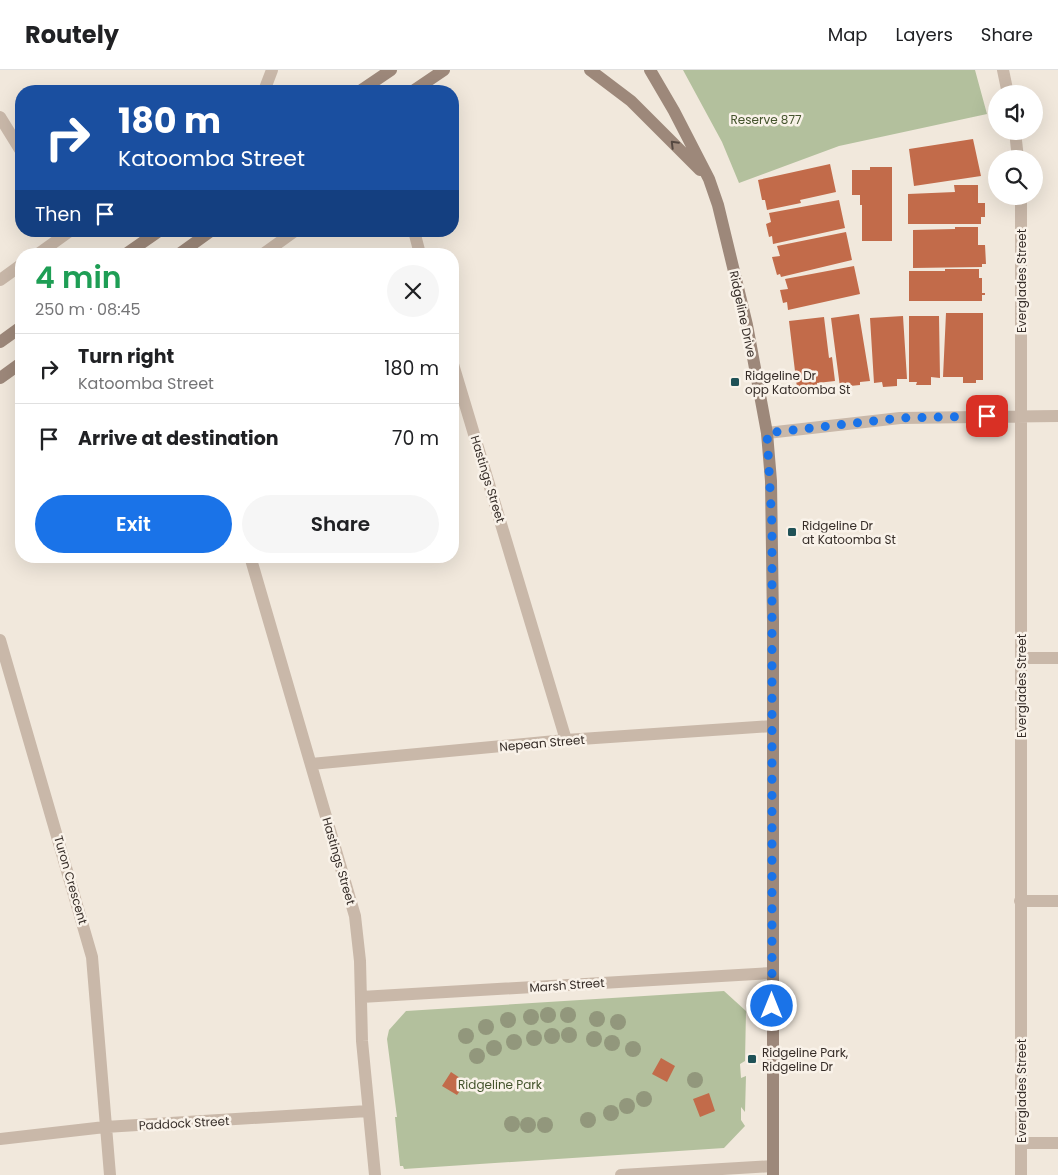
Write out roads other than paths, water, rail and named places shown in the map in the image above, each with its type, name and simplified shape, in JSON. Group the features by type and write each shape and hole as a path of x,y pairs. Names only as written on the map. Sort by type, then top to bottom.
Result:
{"street":[{"path":"266,85 272,70"},
{"path":"369,85 391,70"},
{"path":"422,85 444,70"},
{"path":"590,70 630,100 708,179"},
{"name":"Ridgeline Drive","path":"650,70 674,111 708,179 728,244 767,433 771,481 773,726 773,1171"},
{"path":"1002,70 1006,85"},
{"path":"0,117 15,141"},
{"name":"Everglades Street","path":"1021,205 1021,1175"},
{"path":"46,248 62,237"},
{"path":"135,248 150,237"},
{"path":"188,248 203,237"},
{"path":"271,248 287,237"},
{"path":"0,280 15,269"},
{"path":"0,342 15,331"},
{"path":"0,378 15,367"},
{"name":"Hastings Street","path":"459,384 566,740"},
{"path":"767,433 900,418 1058,416"},
{"name":"Hastings Street","path":"252,563 355,916 360,961 362,1041 375,1175"},
{"name":"Turon Crescent","path":"0,640 92,958 96,982 105,1127 110,1175"},
{"path":"1021,658 1058,658"},
{"name":"Nepean Street","path":"311,764 566,740 773,726"},
{"path":"1020,901 1058,901"},
{"name":"Marsh Street","path":"361,997 772,973"},
{"name":"Paddock Street","path":"0,1139 105,1127 368,1111"},
{"path":"1021,1143 1058,1143"},
{"path":"621,1175 773,1171"}],"place":[{"name":"Ridgeline Dr opp Katoomba St","path":"735,382"},
{"name":"Ridgeline Dr at Katoomba St","path":"792,532"},
{"name":"Ridgeline Park, Ridgeline Dr","path":"752,1059"}],"park label":[{"name":"Reserve 877","path":"766,119"},
{"name":"Ridgeline Park","path":"500,1084"}]}
